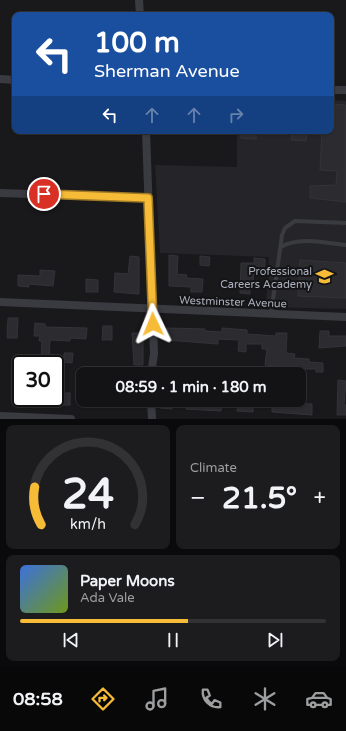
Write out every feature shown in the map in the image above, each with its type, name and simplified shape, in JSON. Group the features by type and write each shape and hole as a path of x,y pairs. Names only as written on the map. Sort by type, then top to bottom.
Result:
{"street":[{"path":"140,0 140,12"},
{"path":"0,79 12,80"},
{"path":"334,90 346,90"},
{"path":"146,134 153,310 154,354 152,367"},
{"path":"0,193 148,198"},
{"name":"Westminster Avenue","path":"0,302 153,310 346,317"},
{"path":"151,407 152,419"},
{"path":"0,416 72,419"}],"lane":[{"path":"271,314 274,281 282,234 286,228 295,221 346,223"},
{"path":"281,246 287,243 301,241 346,244"}],"shaded area":[{"path":"334,100 346,101 346,309 266,307 269,257 160,253 155,165 237,167 237,134 334,134"}],"building":[{"path":"334,104 346,105 346,202 310,198 310,186 336,185 337,171 320,170 322,134 334,134"},
{"path":"241,134 256,134 256,139 241,138"},
{"path":"292,134 307,134 306,141 291,140"},
{"path":"169,255 178,256 177,274 187,275 186,278 203,279 202,292 191,292 191,287 169,286"},
{"path":"130,256 139,257 139,294 114,292 115,273 128,274"},
{"path":"200,256 210,257 209,266 200,265"},
{"path":"254,258 265,259 265,267 254,267 253,286 250,286 250,294 240,293 241,263 254,263"},
{"path":"300,260 346,263 346,298 298,296"},
{"path":"40,270 55,271 53,286 29,284 29,287 18,286 18,275 40,276"},
{"path":"86,279 98,280 98,292 86,292"},
{"path":"8,318 18,318 17,338 7,338"},
{"path":"35,323 45,324 45,327 87,328 86,339 70,338 70,341 50,340 49,355 41,355 42,341 39,341 40,336 34,336"},
{"path":"103,326 112,326 112,340 102,340"},
{"path":"167,328 205,329 205,331 222,332 222,328 247,330 247,334 276,336 276,333 287,333 286,353 295,354 294,358 309,359 309,362 323,363 323,372 316,372 316,369 306,369 306,367 265,365 267,349 262,349 262,344 246,344 246,352 238,351 239,340 218,339 218,344 166,340"},
{"path":"320,331 329,331 329,336 346,336 346,346 319,348"},
{"path":"132,333 143,333 143,365 134,365"},
{"path":"64,353 73,353 72,363 64,362"},
{"path":"338,380 346,381 344,405 346,405 346,415 337,415"},
{"path":"64,393 70,393 70,405 64,405"},
{"path":"306,404 312,404 312,415 272,412 272,407 306,407"},
{"path":"160,407 172,407 172,409"},
{"path":"186,407 221,407 221,411 186,409"},
{"path":"237,407 253,407 253,412 237,411"}],"place":[{"name":"Professional Careers Academy","path":"325,277"}],"route":[{"path":"44,194 148,198 153,324"}]}
